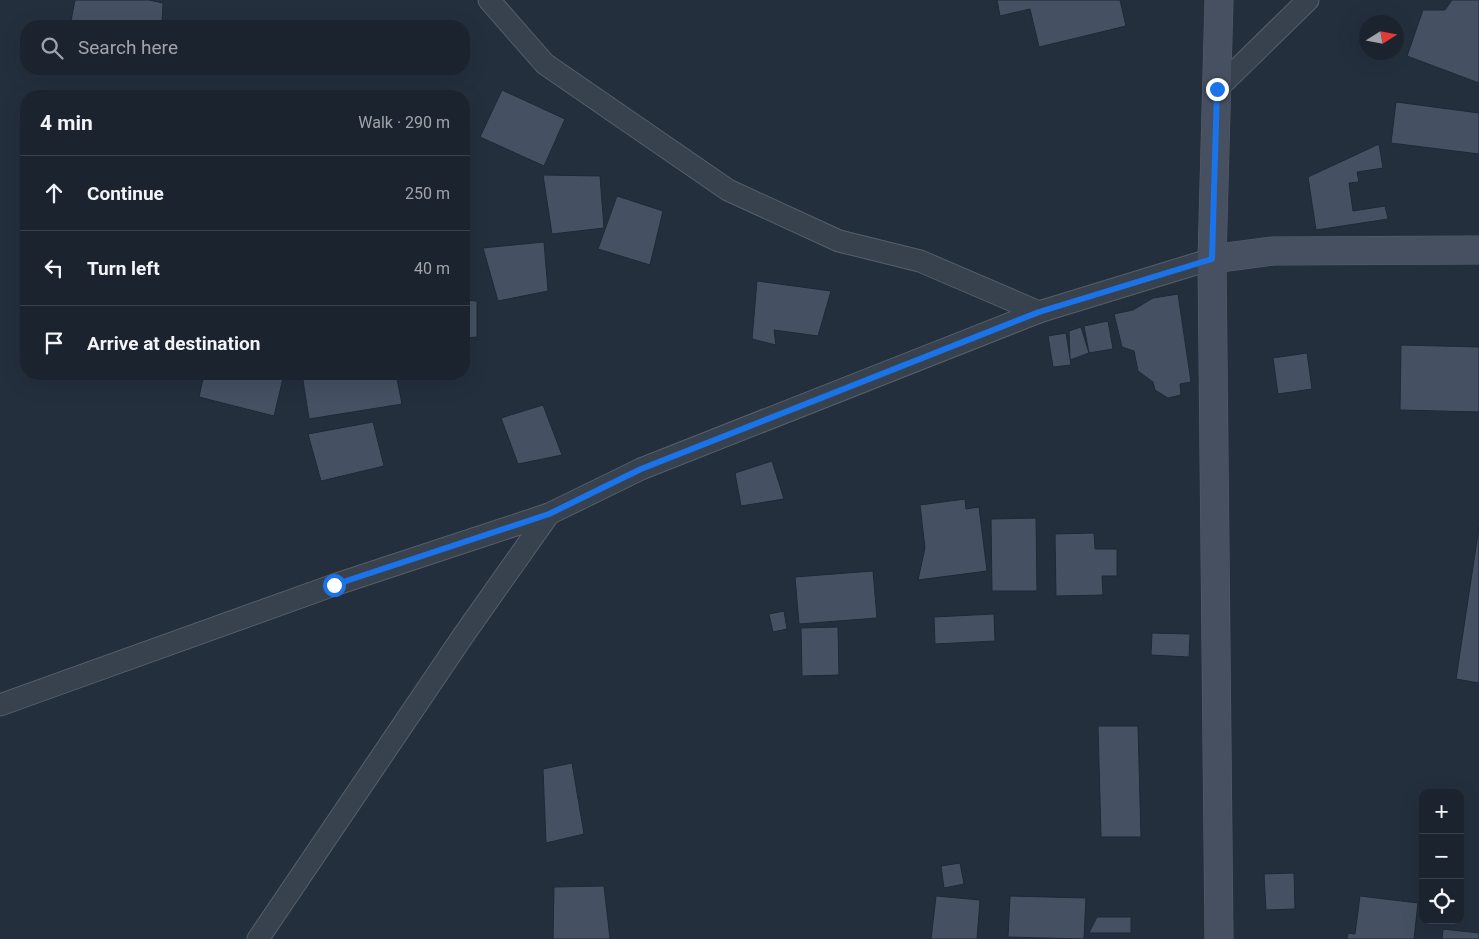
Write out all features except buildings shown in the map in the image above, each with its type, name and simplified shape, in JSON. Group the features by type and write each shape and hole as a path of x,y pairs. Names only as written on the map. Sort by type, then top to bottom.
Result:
{"main road":[{"path":"1219,0 1212,259 1219,939"},
{"path":"1212,259 1273,251 1479,250"}],"street":[{"path":"488,0 545,64 728,190 839,241 920,261 1039,312"},
{"path":"1217,89 1308,0"},
{"path":"0,705 334,585 549,514 641,469 1039,312 1212,259"},
{"path":"258,939 463,636 549,514"}],"route":[{"path":"334,585 549,514 641,469 1039,312 1212,259 1217,89"}]}
